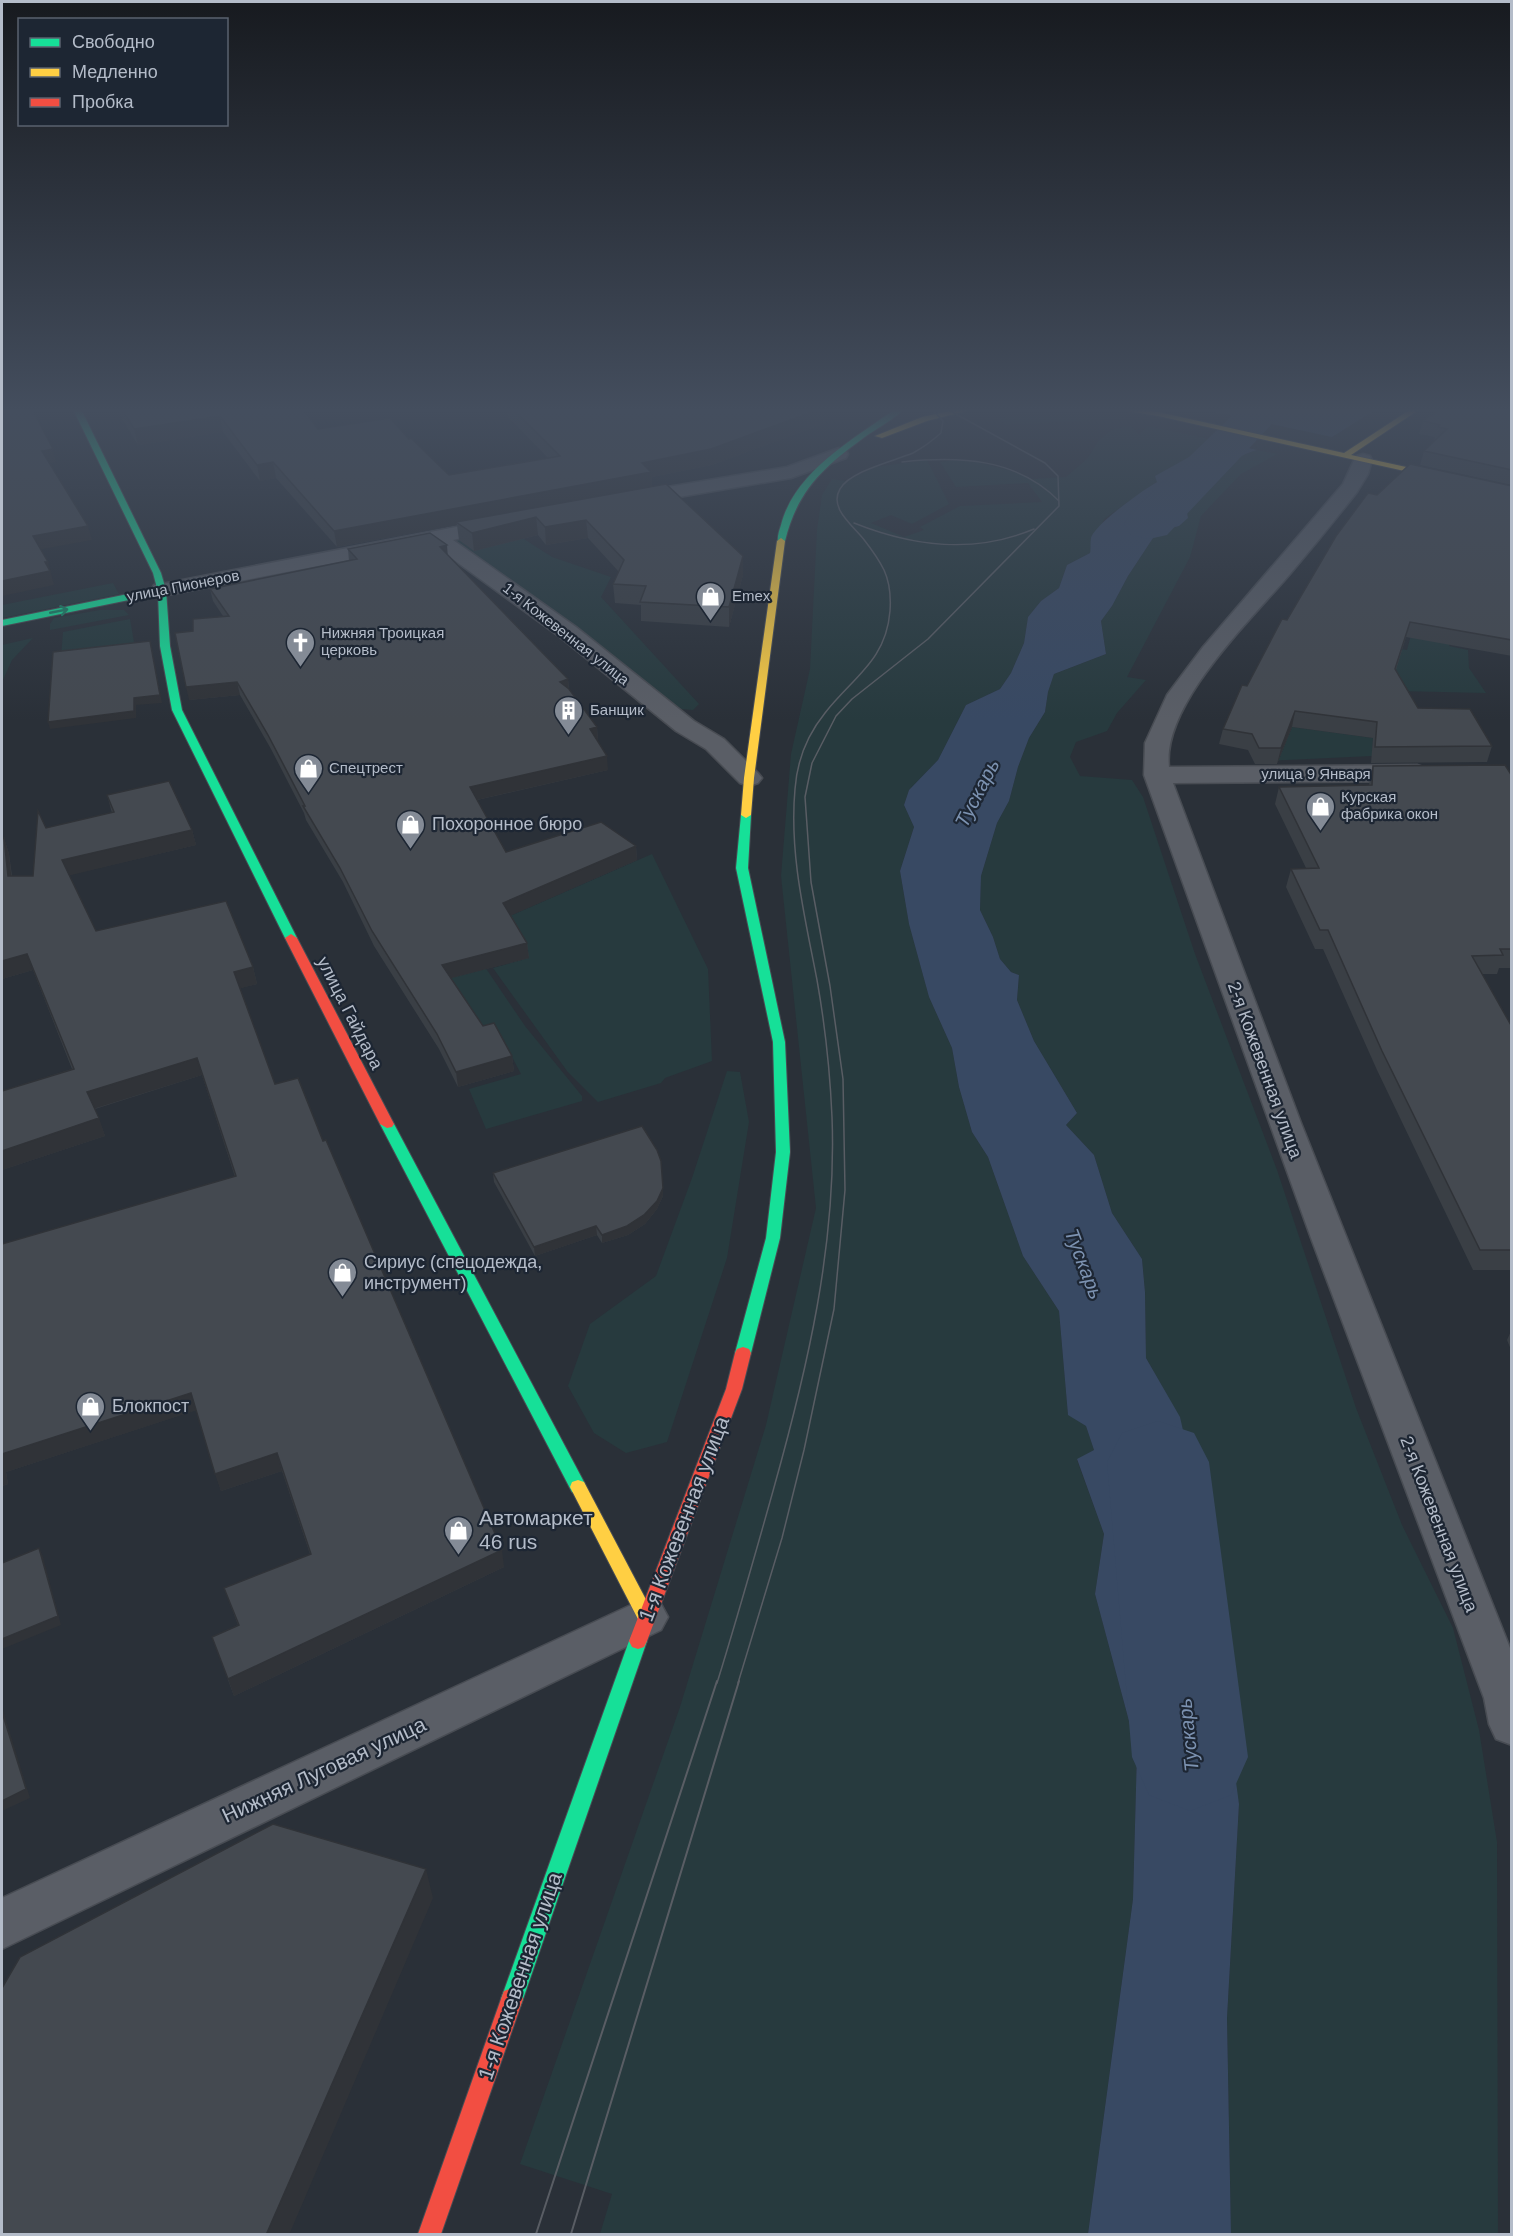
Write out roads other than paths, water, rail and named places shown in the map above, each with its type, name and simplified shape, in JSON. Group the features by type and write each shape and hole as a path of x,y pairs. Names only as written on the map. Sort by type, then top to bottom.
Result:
{"main road":[{"name":"улица Гайдара","path":"127,511 157,573 162,590 165,646 177,710 333,1021 646,1617"},
{"name":"1-я Кожевенная улица","path":"429,2235 646,1617 734,1389 772,1238 783,1152 779,1042 742,868 749,778 782,536 791,511"},
{"name":"улица Пионеров","path":"2,622 162,590"}],"street":[{"name":"2-я Кожевенная улица","path":"1331,511 1206,658 1178,699 1157,744 1155,759 1157,775 1329,1242 1510,1707"},
{"name":"улица Пионеров","path":"162,590 517,521"},
{"name":"1-я Кожевенная улица","path":"436,537 568,632 685,726 715,744 749,778"},
{"name":"улица 9 Января","path":"1157,775 1442,773"},
{"name":"Нижняя Луговая улица","path":"2,1924 646,1617"}],"water":[{"path":"1116,511 1187,511 1188,518 1179,526 1157,532 1128,576 1101,621 1106,654 1054,674 1045,712 1029,738 1009,801 997,823 981,876 980,910 993,937 1000,959 1011,972 1019,975 1017,1000 1034,1041 1077,1113 1066,1125 1094,1155 1112,1213 1142,1259 1146,1358 1180,1417 1201,1510 1191,1548 1170,1564 1178,1644 1202,1659 1223,1686 1239,1804 1227,2018 1231,2234 1088,2234 1133,1899 1137,1751 1095,1594 1104,1534 1077,1459 1094,1450 1086,1426 1068,1415 1059,1311 1023,1256 988,1157 972,1132 959,1087 952,1048 929,997 909,924 900,871 914,827 904,805 909,790 938,760 966,705 1000,689 1011,673 1024,643 1028,617 1041,601 1059,588 1067,565 1090,553 1091,538 1101,524"}],"waterway":[{"name":"Тускарь","path":"1149,524 1162,511"},
{"name":"Тускарь","path":"1158,1462 1190,1757"}],"tram line":[{"path":"717,1683 786,1445 817,1306 830,1212 832,1165 830,1083 820,997 796,861 795,789 798,768 809,739 825,713 875,656 887,628 890,606 889,585 884,570 868,544 840,511"},
{"path":"738,1683 782,1538 804,1450 834,1309 845,1190 843,1079 830,986 811,882 805,797 812,763 836,716 852,699 928,639 1054,511"},
{"path":"854,523 899,538 944,544 989,542 1034,529"},
{"path":"536,2234 717,1681"},
{"path":"571,2234 739,1681"}],"place":[{"name":"Emex","path":"711,622"},
{"name":"Нижняя Троицкая церковь","path":"300,668"},
{"name":"Банщик","path":"569,736"},
{"name":"Спецтрест","path":"308,794"},
{"name":"Курская фабрика окон","path":"1320,832"},
{"name":"Похоронное бюро","path":"411,850"},
{"name":"Сириус (спецодежда, инструмент)","path":"343,1298"},
{"name":"Блокпост","path":"91,1432"},
{"name":"Автомаркет 46 rus","path":"458,1556"}]}
